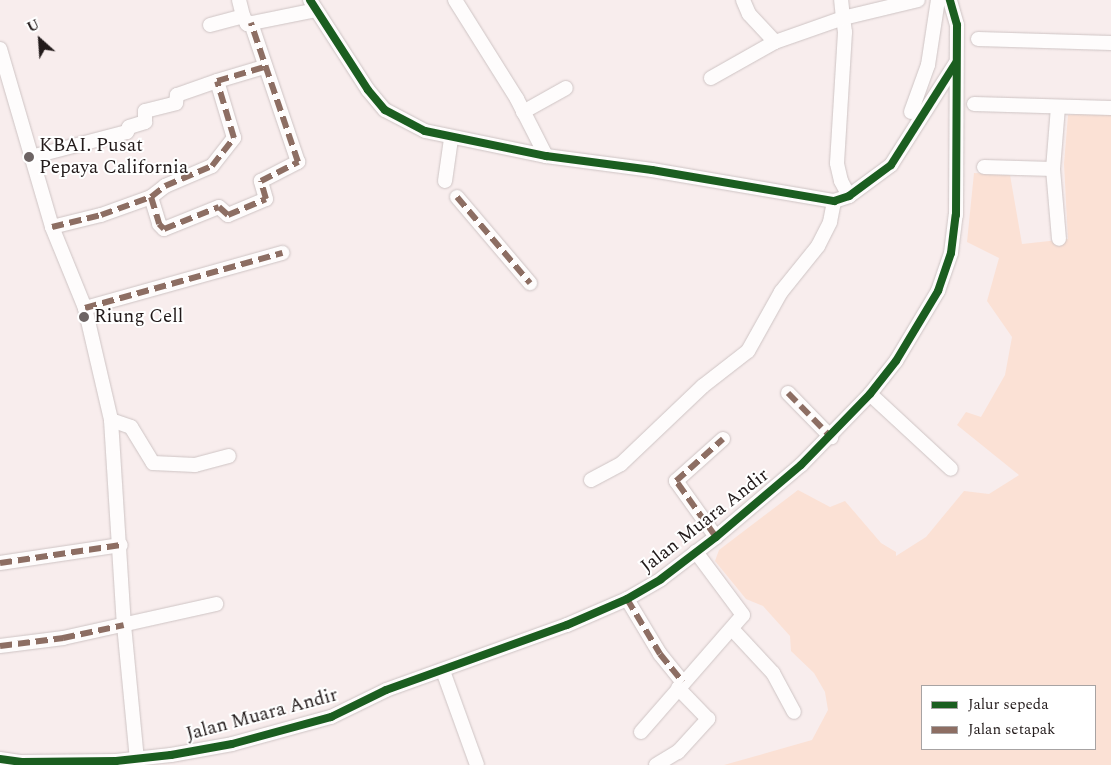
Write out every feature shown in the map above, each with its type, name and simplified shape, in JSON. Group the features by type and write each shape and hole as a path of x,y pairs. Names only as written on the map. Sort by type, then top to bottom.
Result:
{"street":[{"path":"151,197 159,224 164,228 219,207 228,215 266,199 261,181 298,162 239,0"},
{"path":"455,0 523,112 546,156"},
{"path":"743,0 749,14 775,42"},
{"path":"842,0 845,32 837,162 841,180 849,196"},
{"path":"711,78 775,42 843,18 918,0"},
{"path":"911,112 928,65 938,0"},
{"name":"Jalan Muara Andir","path":"0,759 22,763 137,758 171,760 331,717 386,690 443,671 627,599 661,579 716,537 831,437 870,394 896,361 938,291 951,253 956,215 955,64 957,25 950,0"},
{"path":"210,25 247,20 313,5 368,90 385,110 405,122 451,139 546,156 652,170 834,201 849,196 890,165 955,64"},
{"path":"978,39 1111,43"},
{"path":"0,49 52,227 85,308 111,420 121,546 124,625 137,758"},
{"path":"31,157 127,132 129,127 146,122 145,111 176,103 177,95 264,66"},
{"path":"52,227 101,215 151,197 165,186 204,172 234,140 217,81"},
{"path":"523,112 566,88"},
{"path":"974,104 1111,108"},
{"path":"1058,107 1053,169 1059,239"},
{"path":"445,181 451,139"},
{"path":"984,167 1053,169"},
{"path":"457,197 530,282"},
{"path":"591,480 620,464 703,386 748,351 781,292 818,246 830,222 834,201"},
{"path":"85,308 282,253"},
{"path":"788,394 831,437"},
{"path":"870,394 951,468"},
{"path":"111,420 131,427 153,463 195,465 229,456"},
{"path":"716,537 676,481 723,439"},
{"path":"0,563 121,546"},
{"path":"641,732 742,618 742,611 696,552"},
{"path":"627,599 660,654 708,720 678,752 656,765"},
{"path":"0,646 63,638 216,604"},
{"path":"733,630 772,673 794,712"},
{"path":"443,671 477,765"}],"shaded area":[{"path":"1111,112 1111,765 724,765 812,740 828,710 825,692 814,673 791,651 790,636 763,606 746,599 715,561 719,550 798,490 830,507 845,501 881,543 896,552 896,556 926,537 964,491 989,494 1019,475 957,425 966,412 981,417 1005,375 1012,337 987,301 999,258 967,242 974,173 1010,175 1022,244 1068,239 1064,164 1068,115"}],"marked path":[{"path":"151,197 159,224 164,229 219,207 228,215 266,199 261,181 298,162 251,23"},
{"path":"52,227 101,215 151,197 165,186 212,166 234,138 217,81 264,67"},
{"path":"457,197 530,283"},
{"path":"85,308 282,253"},
{"path":"788,393 831,437"},
{"path":"716,537 676,481 723,439"},
{"path":"0,563 121,545"},
{"path":"627,599 660,654 683,682"},
{"path":"0,646 63,638 124,625"}],"cycle path":[{"path":"310,0 368,90 385,110 425,131 546,156 652,170 834,201 849,196 891,165 955,64"},
{"path":"0,759 22,762 116,761 171,755 232,744 331,717 386,690 567,625 627,599 661,579 716,537 801,465 870,394 896,361 938,291 951,253 956,215 957,25 950,0"}],"place":[{"name":"KBAI. Pusat Pepaya California","path":"29,157"},
{"name":"Riung Cell","path":"84,317"}]}
